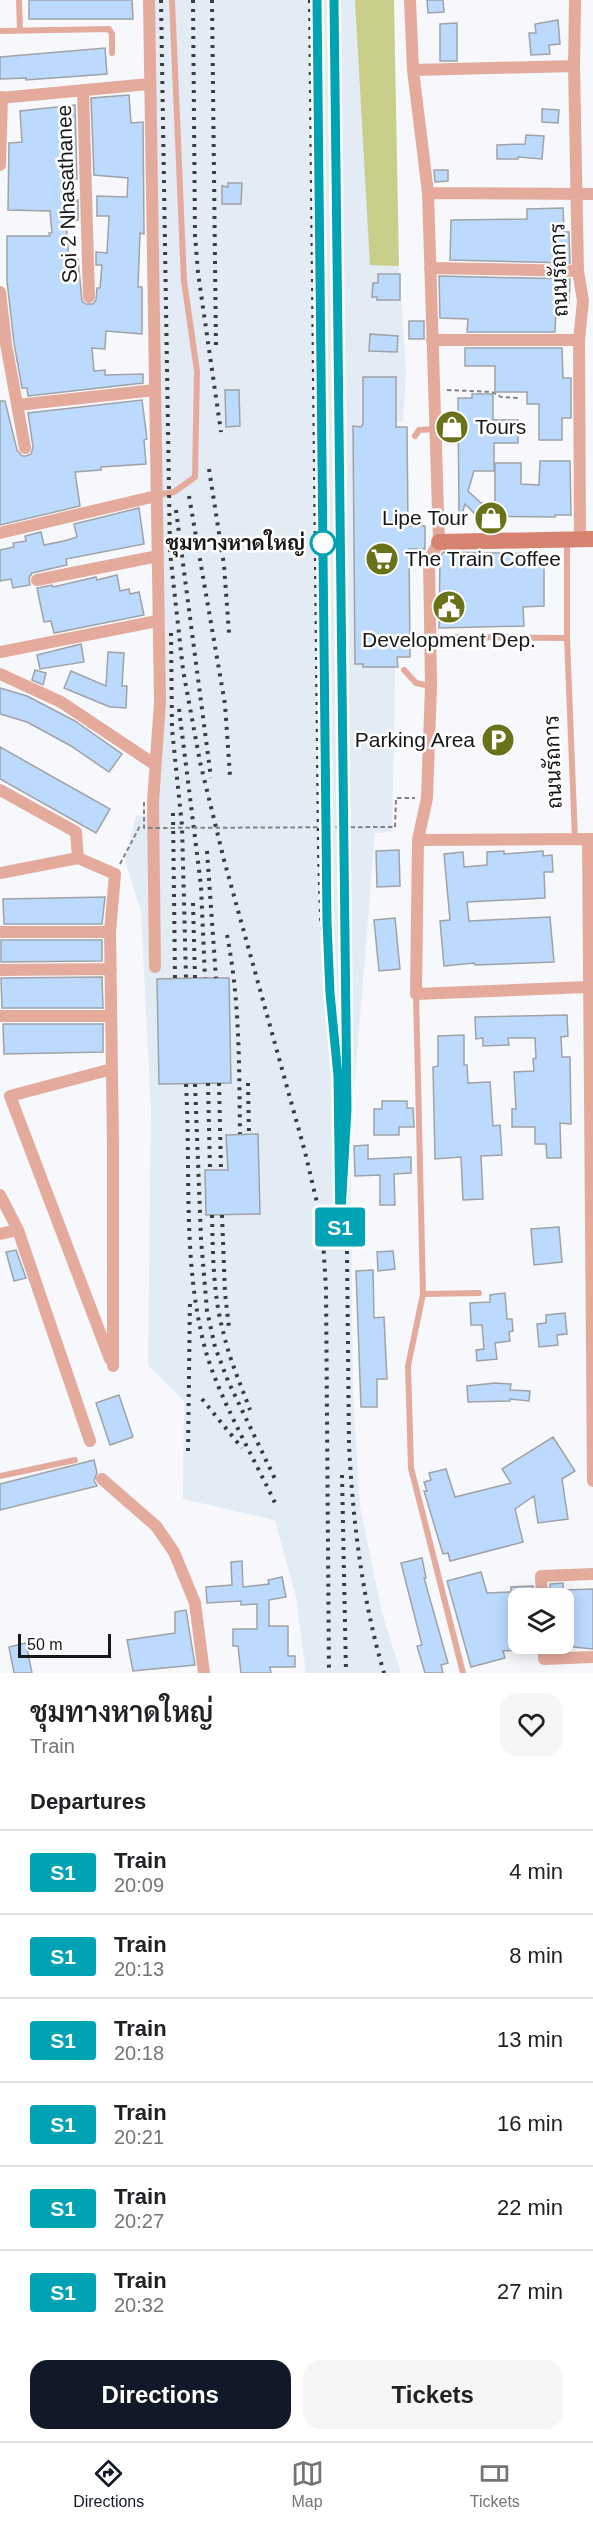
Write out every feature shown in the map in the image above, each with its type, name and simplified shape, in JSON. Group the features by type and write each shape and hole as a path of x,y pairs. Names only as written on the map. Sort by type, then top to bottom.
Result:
{"street":[{"path":"150,0 149,84 160,702 154,764 155,967"},
{"path":"410,0 413,70 428,193 439,542 429,560 431,686 427,798 418,840 416,994 588,987"},
{"name":"ถนนรัถการ","path":"575,0 578,271 588,301 579,340 580,539"},
{"path":"413,70 574,66"},
{"path":"0,165 1,98 149,84"},
{"name":"Soi 2 Nhasathanee","path":"83,90 89,297"},
{"path":"428,193 593,194"},
{"path":"430,268 578,271"},
{"path":"0,292 6,344 25,448"},
{"path":"432,340 579,340"},
{"path":"17,405 155,390"},
{"path":"0,532 156,496"},
{"path":"439,542 580,539"},
{"path":"37,580 158,556"},
{"path":"0,652 158,621"},
{"path":"0,674 61,702 154,764"},
{"path":"0,790 76,832 78,858"},
{"path":"418,840 585,839 591,1044 593,1481"},
{"path":"0,873 78,858 115,874 110,932 111,969 113,1145 113,1366 10,1096 112,1069"},
{"path":"0,932 110,932"},
{"path":"0,970 111,969"},
{"path":"0,1016 111,1016"},
{"path":"0,1195 18,1230 90,1441"},
{"path":"0,1234 18,1230"},
{"path":"102,1479 156,1527 174,1552 195,1603 204,1673"},
{"path":"542,1588 541,1576 593,1574"},
{"path":"544,1654 544,1659 593,1657"}],"lane":[{"path":"19,0 20,30"},
{"path":"156,496 174,492 195,477 197,371 184,280 172,0"},
{"path":"0,31 109,29 112,34 112,53"},
{"path":"415,436 419,430 437,428"},
{"name":"ถนนรัถการ","path":"580,539 567,638 585,839"},
{"path":"429,637 567,638"},
{"path":"404,670 416,683 431,686"},
{"path":"416,994 423,1294 408,1366 411,1468 463,1673"},
{"path":"423,1294 479,1293"},
{"path":"0,1476 75,1460"}],"path":[{"path":"435,390 492,392 501,397 519,398"},
{"path":"144,802 144,828 395,827 396,798 427,798"},
{"path":"115,874 141,824 153,824"}],"shaded area":[{"path":"150,0 391,0 393,176 406,373 403,421 391,424 395,679 392,832 375,833 350,1140 353,1393 360,1507 382,1613 401,1673 306,1673 296,1597 275,1520 183,1499 184,1401 148,1365 151,1110 141,911 125,861 136,816 156,815"}],"green space":[{"path":"355,0 394,0 399,266 370,265"}],"building":[{"path":"29,0 132,0 133,19 29,19"},
{"path":"427,0 443,0 444,12 428,13"},
{"path":"558,20 560,44 549,45 550,54 531,55 529,33 536,33 535,24"},
{"path":"457,23 457,61 440,61 440,24"},
{"path":"105,48 107,74 26,80 26,78 0,79 0,57"},
{"path":"129,95 131,123 143,122 144,234 140,233 138,287 142,287 142,334 106,331 105,349 92,348 94,371 105,370 105,375 143,374 143,383 28,396 27,388 22,388 14,343 7,281 7,236 50,236 49,233 52,233 50,211 8,210 9,143 22,142 20,111 75,105 77,179 73,179 75,201 78,200 78,220 66,221 69,260 78,259 82,301 86,304 93,304 96,300 97,288 100,288 102,265 96,265 96,252 107,253 109,216 97,216 97,196 127,197 128,178 94,175 91,98"},
{"path":"542,109 559,110 558,123 542,122"},
{"path":"526,135 544,136 542,159 518,157 518,159 497,159 497,145 525,144"},
{"path":"434,170 448,170 448,181 435,182"},
{"path":"228,183 242,183 241,204 222,204 222,186 228,187"},
{"path":"563,208 564,232 569,232 570,263 450,260 451,220 527,219 527,209"},
{"path":"378,274 400,274 400,300 377,300 377,297 372,297 373,283 378,283"},
{"path":"439,276 570,279 569,308 556,308 555,332 467,332 468,319 440,318"},
{"path":"409,321 424,321 424,339 409,339"},
{"path":"370,334 398,336 397,352 369,351"},
{"path":"465,348 562,348 563,378 571,378 571,418 562,418 562,440 539,440 539,404 527,404 527,392 495,392 495,366 465,366"},
{"path":"363,377 396,377 396,427 407,427 408,526 425,526 425,549 409,549 410,657 397,657 398,667 363,667 363,664 355,664 353,426 361,427 363,424"},
{"path":"225,390 239,390 240,426 226,427"},
{"path":"472,394 493,394 493,420 518,420 518,443 494,443 494,471 474,471 468,491 481,503 495,503 495,463 521,463 521,484 539,485 540,461 570,461 571,515 555,515 555,517 477,516 465,504 462,514 459,514 458,398 472,398"},
{"path":"142,400 147,439 144,440 146,464 101,467 101,470 75,472 80,506 0,525 0,401 5,401 17,450 22,456 26,456 31,454 33,447 28,413"},
{"path":"139,508 144,544 66,559 67,565 32,573 29,578 30,585 13,588 11,579 0,581 0,550 14,547 13,543 26,541 25,536 41,532 44,545 64,541 77,537 74,524"},
{"path":"443,552 544,554 544,606 523,607 524,626 439,628 440,558"},
{"path":"117,575 120,591 129,589 130,594 139,592 144,615 54,633 51,621 44,622 37,588"},
{"path":"81,644 84,662 40,669 37,655"},
{"path":"108,652 124,653 122,686 127,686 126,708 110,707 64,688 71,671 106,686"},
{"path":"35,670 46,673 43,685 32,680"},
{"path":"0,688 27,696 75,721 122,754 109,772 71,746 27,722 0,714"},
{"path":"0,747 110,809 96,833 0,779"},
{"path":"399,850 400,886 377,887 376,851"},
{"path":"504,851 504,854 543,851 543,856 552,855 553,872 544,872 545,898 467,902 469,921 550,917 554,962 475,965 474,963 444,966 440,921 450,920 444,854 463,852 464,867 487,865 487,852"},
{"path":"105,897 102,924 4,924 3,899"},
{"path":"395,918 400,969 379,971 374,920"},
{"path":"1,940 102,940 102,961 1,962"},
{"path":"102,977 103,1008 2,1008 1,978"},
{"path":"229,978 231,1083 159,1084 157,979"},
{"path":"567,1015 568,1036 561,1037 562,1057 570,1057 571,1124 560,1123 561,1158 547,1158 546,1144 535,1144 535,1127 512,1127 512,1109 516,1109 514,1072 534,1071 535,1038 508,1038 509,1045 483,1046 483,1038 476,1039 475,1017"},
{"path":"3,1024 103,1024 103,1052 4,1054"},
{"path":"464,1035 464,1065 467,1065 468,1083 490,1082 493,1126 500,1125 502,1155 481,1156 483,1199 463,1200 461,1157 435,1159 433,1067 438,1066 438,1036"},
{"path":"382,1101 407,1101 407,1108 413,1108 414,1127 399,1127 399,1135 374,1135 374,1109 382,1109"},
{"path":"258,1134 260,1214 206,1215 205,1170 228,1170 226,1135"},
{"path":"368,1145 368,1159 411,1157 411,1173 394,1174 395,1205 380,1205 380,1175 355,1176 354,1146"},
{"path":"559,1227 562,1262 534,1265 531,1229"},
{"path":"16,1250 26,1278 14,1281 6,1252"},
{"path":"393,1251 395,1269 378,1271 377,1252"},
{"path":"373,1270 374,1318 384,1317 387,1379 377,1379 377,1407 361,1407 356,1271"},
{"path":"505,1293 507,1319 512,1319 513,1331 509,1332 510,1341 495,1343 497,1359 477,1361 476,1350 484,1349 482,1325 471,1325 470,1303 490,1302 490,1295"},
{"path":"565,1313 567,1334 557,1335 558,1345 539,1347 537,1324 546,1323 546,1315"},
{"path":"511,1384 510,1390 530,1391 529,1401 510,1399 510,1401 468,1402 467,1386"},
{"path":"119,1395 133,1437 110,1445 96,1403"},
{"path":"553,1437 575,1471 562,1479 568,1519 538,1523 534,1496 515,1509 523,1542 450,1561 448,1553 443,1554 424,1491 427,1491 424,1482 431,1480 429,1473 446,1469 455,1497 511,1483 502,1469"},
{"path":"94,1460 97,1473 94,1481 97,1486 0,1510 0,1484"},
{"path":"422,1558 426,1578 424,1578 448,1663 441,1665 443,1673 425,1673 417,1646 422,1645 401,1563"},
{"path":"242,1561 243,1587 269,1584 268,1580 282,1577 286,1597 269,1600 269,1626 288,1626 288,1656 295,1656 295,1667 270,1667 271,1673 241,1673 238,1646 233,1646 233,1629 257,1629 257,1604 241,1605 241,1601 207,1603 206,1587 232,1585 231,1562"},
{"path":"481,1572 487,1593 508,1592 508,1651 503,1651 505,1658 471,1667 447,1581"},
{"path":"563,1583 563,1588 550,1588 550,1584"},
{"path":"533,1586 533,1588 511,1588 511,1587"},
{"path":"593,1589 593,1649 574,1647 574,1590"},
{"path":"186,1610 195,1665 133,1671 127,1640 175,1633 175,1612"},
{"path":"26,1643 32,1673 14,1673 9,1647"}],"railway":[{"path":"161,0 170,552 183,670 200,762 224,860 305,1152 322,1224 326,1289 329,1673"},
{"path":"193,0 195,235 198,273 221,432"},
{"path":"212,0 216,348"},
{"path":"310,0 319,852 321,918 338,1067"},
{"path":"334,0 349,1445 353,1503 364,1589 384,1673"},
{"path":"209,469 224,565 229,633"},
{"path":"189,496 225,704 230,776"},
{"path":"176,510 211,778"},
{"path":"171,633 172,729 182,826 186,978"},
{"path":"179,709 201,886 205,978"},
{"path":"173,813 175,978"},
{"path":"207,851 216,978"},
{"path":"193,903 195,978"},
{"path":"227,935 237,1009 240,1134"},
{"path":"208,1083 210,1170"},
{"path":"219,1083 221,1170"},
{"path":"248,1083 249,1134"},
{"path":"186,1084 190,1252 198,1319 206,1352 220,1390 276,1505"},
{"path":"195,1084 201,1239 207,1311 215,1347 228,1381 277,1483"},
{"path":"212,1215 214,1276 220,1320 229,1354 250,1410"},
{"path":"222,1215 225,1293 229,1328"},
{"path":"188,1451 190,1299"},
{"path":"202,1399 242,1448"},
{"path":"342,1475 346,1673"}],"train":[{"name":"S1","path":"317,0 327,922 330,993 338,1076 340,1228 347,1109 334,0"}],"place":[{"name":"Tours","path":"452,427"},
{"name":"Lipe Tour","path":"491,518"},
{"name":"ชุมทางหาดใหญ่","path":"323,543"},
{"name":"The Train Coffee","path":"382,559"},
{"name":"Development Dep.","path":"449,607"},
{"name":"Parking Area","path":"498,740"}]}
